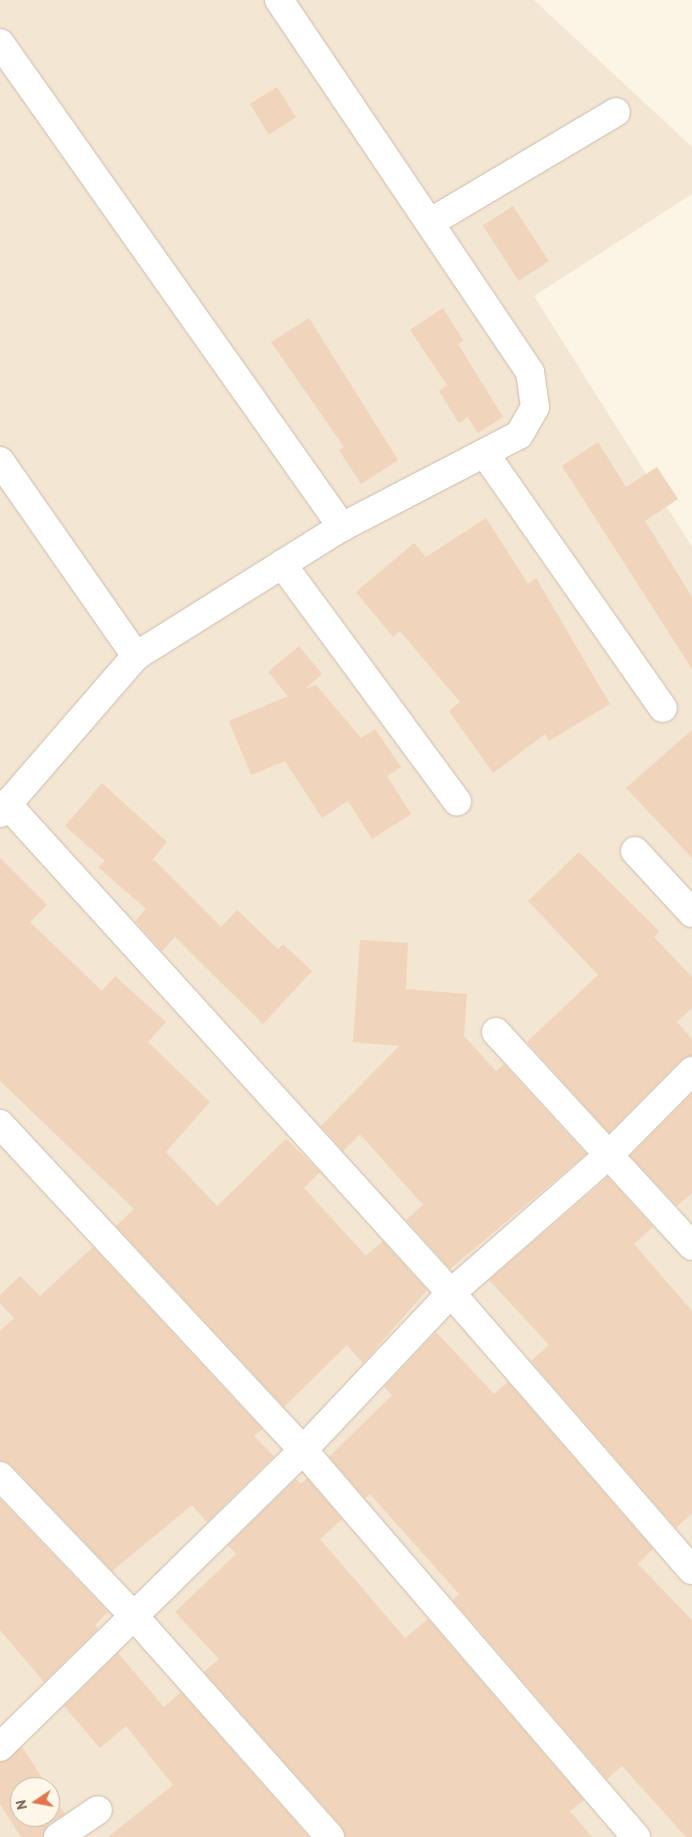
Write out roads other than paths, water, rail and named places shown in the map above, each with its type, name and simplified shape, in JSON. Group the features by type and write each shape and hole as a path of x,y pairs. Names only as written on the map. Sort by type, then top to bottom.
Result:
{"street":[{"path":"285,2 530,372 536,389 535,406 519,435 486,454 342,527 136,656 3,808 236,1055 451,1293 692,1570"},
{"path":"0,43 342,527"},
{"path":"431,222 616,112"},
{"path":"486,454 664,708"},
{"path":"0,461 136,656"},
{"path":"282,564 457,801"},
{"path":"636,851 686,895"},
{"path":"496,1032 610,1154 692,1246"},
{"path":"0,1747 303,1450 451,1293 610,1154 692,1071"},
{"path":"0,1124 303,1450 636,1837"},
{"path":"0,1476 133,1615 330,1837"},
{"path":"58,1837 98,1810"}]}
